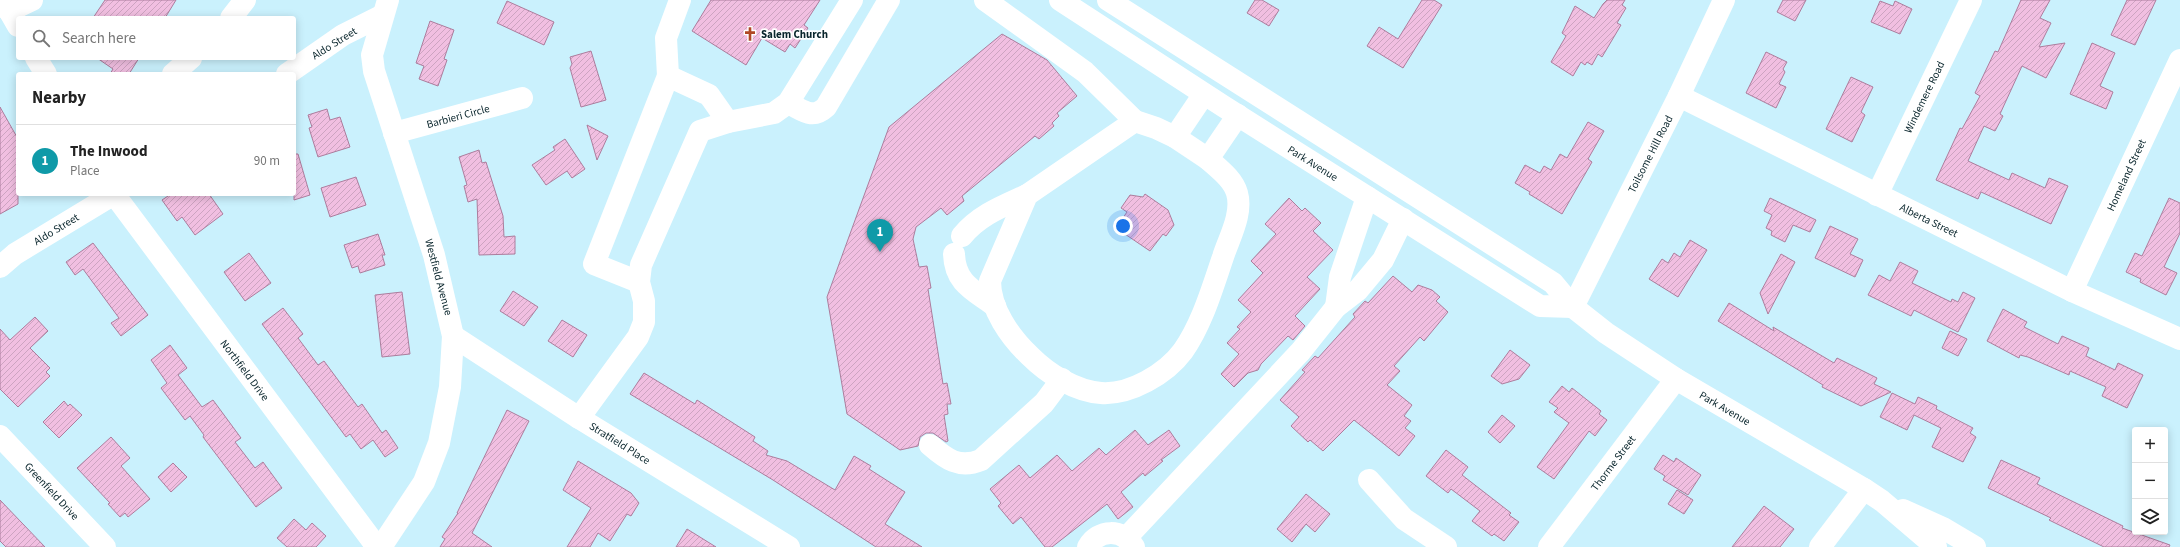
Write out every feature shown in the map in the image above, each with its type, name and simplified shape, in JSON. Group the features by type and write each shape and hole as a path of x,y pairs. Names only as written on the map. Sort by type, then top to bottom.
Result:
{"street":[{"path":"10,12 32,0"},
{"path":"233,16 245,0"},
{"path":"639,282 594,264 668,76 666,38 680,0"},
{"path":"579,418 638,337 644,322 644,301 639,282 641,266 700,131 728,122 774,113 788,103 852,0"},
{"path":"788,103 813,115 820,113 826,107 889,0"},
{"path":"985,0 1085,72 1135,122 1156,128 1175,137 1208,159 1232,182 1237,193 1238,213 1209,298 1192,337 1185,348 1169,366 1155,376 1120,391 1102,393 1084,389 1062,379 1035,361 1024,351 1009,333 995,306 990,292 990,280 1027,195"},
{"name":"Park Avenue","path":"1060,0 1204,94 1540,306 1573,307"},
{"name":"Park Avenue","path":"1108,0 1553,283 1573,307 1606,333 1676,379 1864,489 1882,501 1936,547"},
{"name":"Toilsome Hill Road","path":"1573,307 1679,96 1724,0"},
{"name":"Windemere Road","path":"1877,194 1971,0"},
{"name":"Aldo Street","path":"290,72 385,8"},
{"name":"Westfield Avenue","path":"381,547 424,482 439,443 450,387 453,336 434,255 378,83 372,56 385,8"},
{"path":"37,60 45,72"},
{"path":"175,72 188,60"},
{"name":"Homeland Street","path":"2072,291 2180,60"},
{"path":"668,76 710,95 728,122"},
{"path":"1175,137 1204,94"},
{"name":"Alberta Street","path":"1679,96 2072,291 2180,339"},
{"name":"Barbieri Circle","path":"394,133 522,98"},
{"path":"1208,159 1238,115"},
{"path":"995,306 970,288 960,278 955,268 958,245 971,224 999,207 1027,195 1135,122"},
{"name":"Aldo Street","path":"0,267 15,254 111,196"},
{"name":"Northfield Drive","path":"115,196 377,547"},
{"path":"1336,307 1340,277 1367,197"},
{"path":"1088,547 1094,539 1108,533 1118,533 1130,542 1301,351 1336,307 1358,290 1383,260 1403,219"},
{"name":"Stratfield Place","path":"453,336 579,418 789,547"},
{"path":"930,445 955,464 972,464 981,460 1044,404 1062,379"},
{"name":"Thorme Street","path":"1549,547 1676,379"},
{"name":"Greenfield Drive","path":"0,436 105,547"},
{"path":"1369,480 1404,519 1446,547"},
{"path":"1820,547 1864,489"},
{"name":"Park Avenue","path":"1882,501 1943,528 1975,547"}],"building":[{"path":"105,0 176,0 166,16 94,16"},
{"name":"Salem Church","path":"711,0 820,0 804,25 808,28 795,48 790,44 785,52 762,38 746,65 692,31"},
{"path":"1255,0 1262,0 1279,10 1269,26 1247,13"},
{"path":"1422,0 1434,0 1442,5 1403,68 1367,46 1379,27 1398,39"},
{"path":"1607,0 1625,0 1622,5 1626,8 1617,23 1621,25 1602,57 1598,54 1592,65 1587,62 1585,65 1581,62 1573,76 1551,62 1566,36 1562,33 1575,6 1594,18"},
{"path":"1783,0 1806,0 1795,21 1777,12"},
{"path":"2021,0 2050,0 2040,18 2051,23 2039,47 2065,43 2046,78 2022,66 2000,114 2003,116 1995,131 1984,126 1968,161 2009,180 2012,173 2045,188 2049,178 2068,186 2051,224 1981,192 1978,199 1936,180 1960,128 1962,129 1980,96 1975,93 1995,51 1998,52"},
{"path":"2127,0 2156,0 2135,45 2111,35"},
{"path":"507,1 554,22 544,45 497,23"},
{"path":"1880,1 1893,6 1895,1 1912,9 1900,34 1871,22"},
{"path":"430,21 454,30 444,59 447,60 438,86 419,79 424,66 416,63"},
{"path":"1002,34 1047,60 1077,96 1057,113 1059,116 1052,123 1054,126 1039,139 1035,136 962,196 964,201 947,215 941,208 916,227 913,239 919,267 927,266 931,288 928,289 943,384 947,383 951,404 947,404 948,414 944,415 948,441 946,442 933,433 926,433 920,437 918,446 900,450 847,414 827,297 889,127"},
{"path":"2092,43 2115,53 2100,86 2113,92 2106,109 2070,94"},
{"path":"591,51 606,100 581,107 570,68 572,64 570,57"},
{"path":"1766,52 1787,62 1783,69 1785,72 1779,84 1786,87 1776,108 1746,93"},
{"path":"100,60 138,60 130,72 111,72 113,69"},
{"path":"1851,77 1873,87 1861,112 1865,115 1852,142 1826,129"},
{"path":"0,107 16,135 16,196 18,196 18,204 0,214"},
{"path":"327,109 330,120 340,117 350,147 318,157 309,128 312,127 308,115"},
{"path":"1588,122 1604,131 1588,159 1592,162 1562,214 1529,194 1530,192 1515,183 1525,165 1540,173 1544,166 1551,170 1560,154 1567,158"},
{"path":"587,125 608,136 597,160"},
{"path":"565,139 585,169 572,178 567,171 546,185 532,165 555,150 553,147"},
{"path":"479,150 482,163 486,162 503,216 504,237 515,236 515,254 479,255 477,199 468,202 464,186 467,185 459,157"},
{"path":"296,154 298,154 310,195 294,200 294,196 296,196"},
{"path":"356,177 366,205 330,217 321,188"},
{"path":"1145,194 1168,210 1174,225 1166,236 1163,234 1150,251 1116,228 1127,212 1121,208 1130,195 1143,197"},
{"path":"168,196 210,196 223,214 195,235 182,217 177,221 162,200"},
{"path":"1289,198 1302,211 1305,208 1321,223 1313,231 1333,250 1307,277 1320,289 1295,316 1305,326 1293,340 1288,336 1261,364 1258,370 1248,373 1234,387 1221,374 1239,354 1227,343 1240,329 1237,327 1251,312 1238,300 1263,273 1251,261 1276,234 1265,224"},
{"path":"1770,198 1816,220 1810,232 1793,225 1785,242 1771,235 1772,231 1766,228 1772,215 1764,211"},
{"path":"2169,198 2180,203 2180,233 2164,267 2177,273 2166,295 2140,282 2141,279 2126,272 2135,253 2142,256"},
{"path":"1830,226 1858,239 1850,254 1863,260 1855,277 1815,258"},
{"path":"378,234 385,255 382,255 385,265 360,273 358,266 352,268 344,245"},
{"path":"1690,240 1707,250 1678,297 1649,279 1662,259 1668,263 1674,253 1680,257"},
{"path":"93,243 148,315 121,336 111,323 119,318 83,269 75,275 66,262"},
{"path":"249,253 271,283 245,301 224,272"},
{"path":"1781,254 1795,262 1768,314 1760,293"},
{"path":"1900,262 1918,271 1912,283 1951,302 1952,299 1958,302 1963,292 1975,298 1958,332 1914,310 1911,316 1868,295 1879,275 1890,281"},
{"path":"1393,276 1412,292 1418,285 1432,290 1440,297 1436,301 1448,312 1424,341 1420,337 1394,366 1400,371 1387,385 1412,405 1404,416 1411,421 1405,428 1415,436 1399,456 1354,420 1323,451 1310,440 1308,442 1291,426 1299,417 1280,400 1305,372 1302,370 1315,356 1318,358 1355,317 1353,314 1365,301 1368,303"},
{"path":"513,291 538,307 524,326 500,311"},
{"path":"402,292 410,354 382,357 375,295"},
{"path":"1729,303 1774,331 1773,327 1834,363 1837,358 1877,378 1874,384 1891,392 1861,406 1822,387 1823,385 1718,321"},
{"path":"283,308 303,334 298,338 318,365 324,361 358,407 362,404 382,433 386,430 398,448 385,457 373,440 361,449 350,434 346,437 262,324"},
{"path":"2003,309 2027,322 2024,327 2058,344 2062,336 2089,348 2086,356 2115,370 2118,363 2143,375 2127,408 2102,396 2106,387 2070,371 2069,375 2028,357 2020,355 2019,358 1987,341"},
{"path":"35,317 48,331 30,348 50,368 46,372 50,376 18,407 0,389 0,329 10,340"},
{"path":"562,320 587,335 573,357 548,341"},
{"path":"1950,331 1967,339 1958,356 1942,348"},
{"path":"170,345 187,368 178,375 202,407 213,400 241,438 235,442 255,468 263,462 282,488 256,507 203,437 204,435 190,416 185,420 161,388 167,383 151,360"},
{"path":"1510,350 1530,365 1519,379 1502,384 1491,376"},
{"path":"644,373 695,404 697,400 755,437 753,441 768,451 766,455 787,461 835,490 854,456 871,466 869,469 905,492 885,524 922,547 876,547 773,480 630,394"},
{"path":"1562,386 1569,392 1572,388 1601,411 1599,414 1607,420 1595,436 1589,431 1554,479 1537,467 1569,423 1554,412 1558,408 1549,402"},
{"path":"1892,393 1915,404 1918,397 1937,406 1936,409 1973,428 1970,433 1976,437 1963,462 1932,447 1941,428 1914,415 1907,430 1880,417"},
{"path":"64,401 68,406 70,404 82,415 59,438 43,422"},
{"path":"507,410 529,421 472,533 492,547 440,547 445,539 442,537 458,513"},
{"path":"1502,415 1515,426 1500,443 1488,432"},
{"path":"1135,430 1148,445 1169,430 1180,446 1161,460 1163,461 1145,476 1143,473 1121,492 1133,507 1118,519 1107,504 1052,547 1045,547 1021,517 1013,524 998,506 1001,503 990,489 1019,465 1030,478 1057,455 1072,471 1099,448 1106,455"},
{"path":"111,437 130,458 121,466 150,499 128,517 125,513 120,517 108,504 110,503 77,468"},
{"path":"1446,450 1468,467 1462,475 1511,513 1509,515 1519,522 1504,541 1494,534 1492,536 1472,521 1480,511 1451,489 1448,493 1426,476"},
{"path":"1663,455 1674,462 1676,458 1701,475 1688,495 1663,480 1665,476 1654,469"},
{"path":"2001,460 2040,478 2037,484 2123,526 2122,528 2132,532 2132,535 2142,535 2170,545 2169,547 2104,547 2049,520 2051,518 1988,488"},
{"path":"578,461 631,493 639,503 631,516 627,514 610,541 598,533 590,547 567,547 591,508 563,490"},
{"path":"173,463 187,477 171,492 158,477"},
{"path":"1677,490 1693,500 1684,514 1668,504"},
{"path":"1306,494 1330,514 1315,532 1306,524 1292,542 1277,529"},
{"path":"0,500 45,547 6,547 0,541"},
{"path":"1764,506 1794,529 1780,547 1732,547"},
{"path":"294,519 306,530 312,523 326,536 316,547 287,547 277,538"},
{"path":"687,529 716,547 676,547"}],"place":[{"name":"Salem Church","path":"750,34"},
{"name":"The Inwood","path":"880,252"}]}
